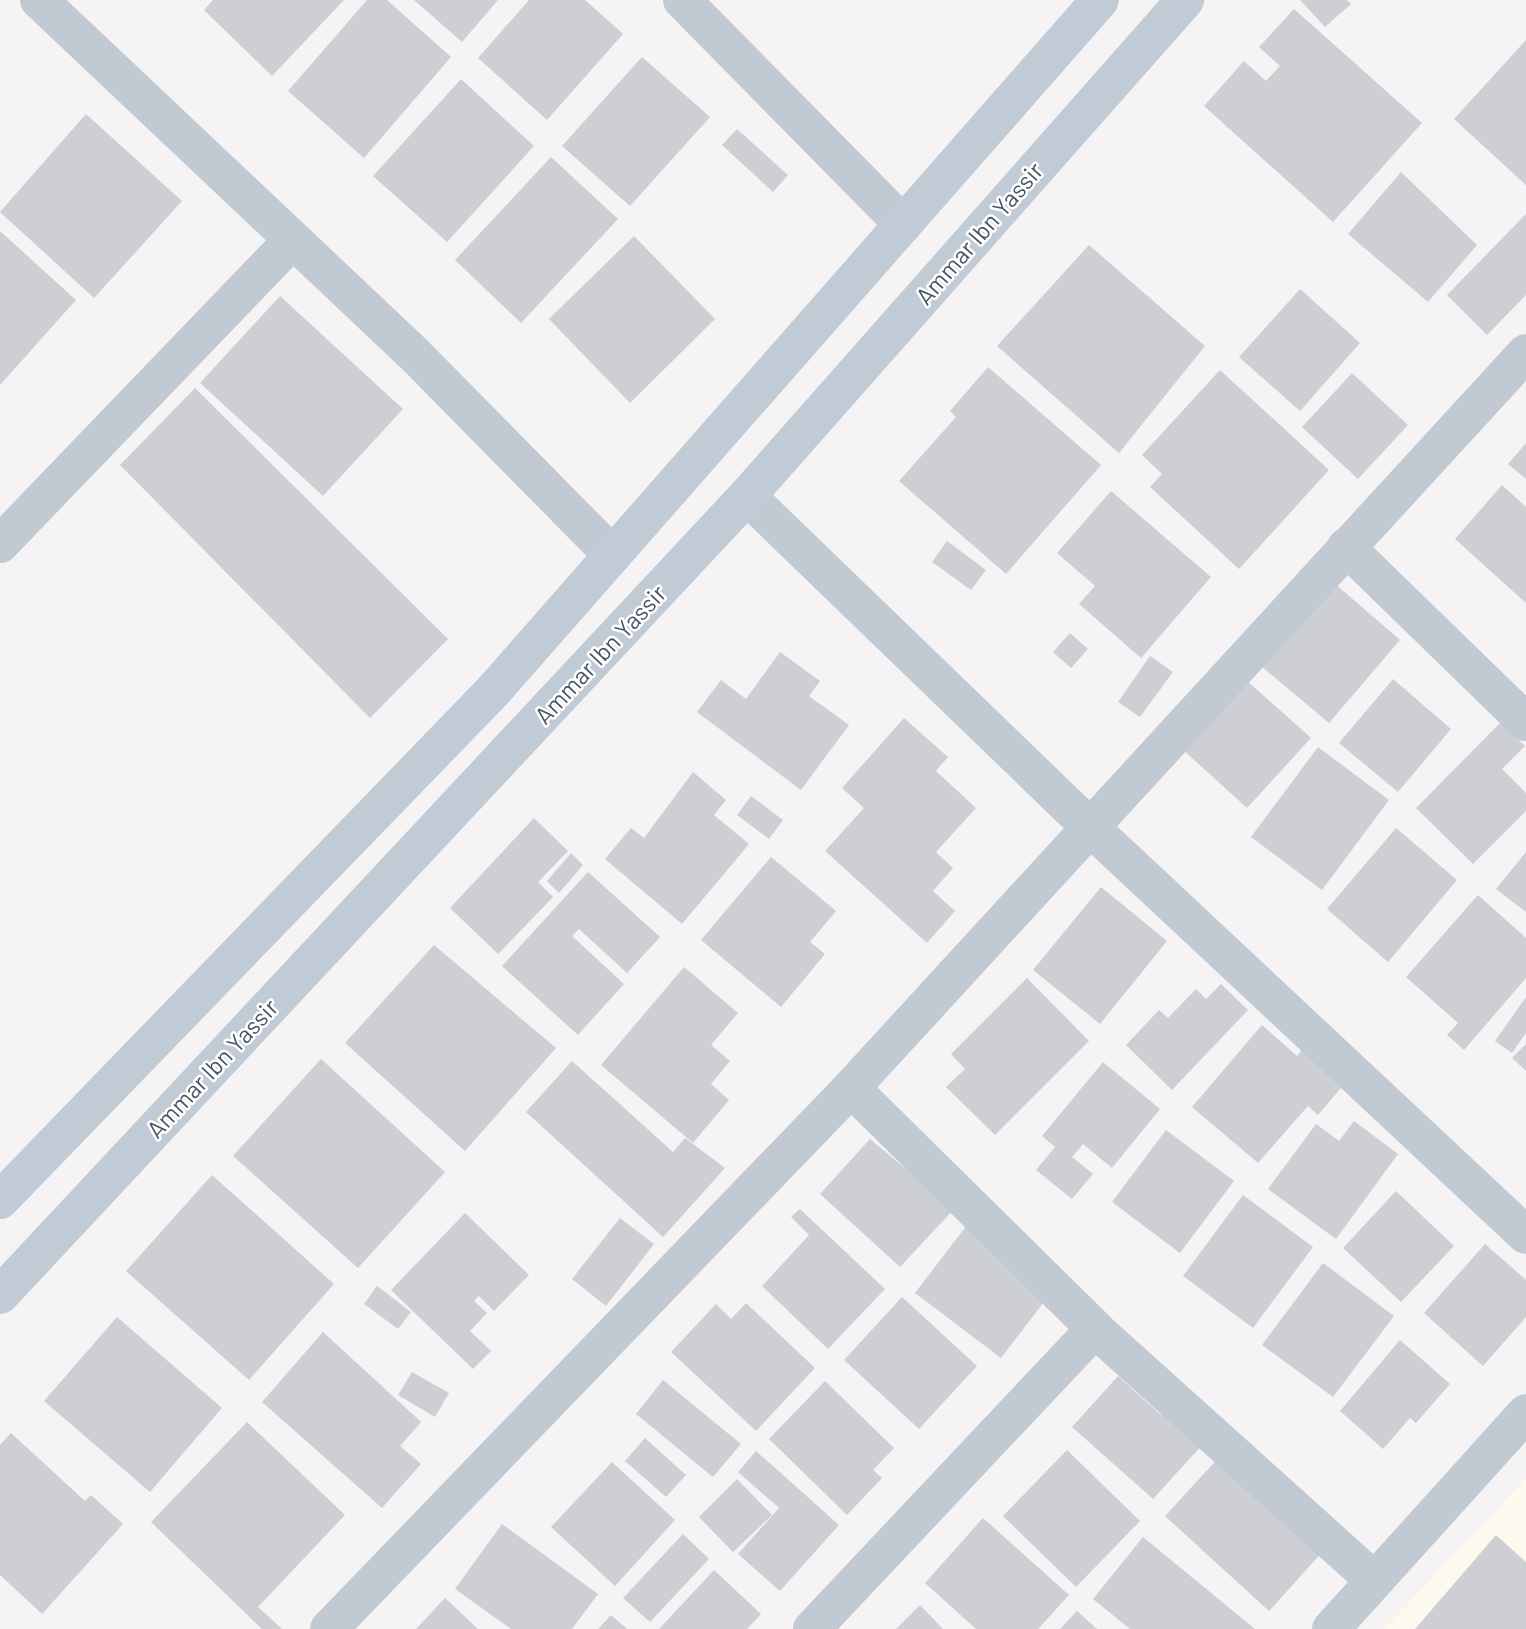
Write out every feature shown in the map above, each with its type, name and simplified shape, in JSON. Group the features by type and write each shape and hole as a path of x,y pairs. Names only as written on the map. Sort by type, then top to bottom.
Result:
{"street":[{"path":"38,0 413,353 612,555"},
{"path":"682,0 903,224"},
{"path":"0,1200 494,690 1100,0"},
{"name":"Ammar Ibn Yassir","path":"0,1295 747,496 1185,0"},
{"path":"1,541 293,240"},
{"path":"329,1629 851,1088 1092,829 1346,547 1526,353"},
{"path":"747,496 1092,829 1526,1235"},
{"path":"1346,547 1526,722"},
{"path":"851,1088 1095,1329 1373,1579"},
{"path":"812,1629 1095,1329"},
{"path":"1331,1629 1373,1579 1526,1413"}],"shaded area":[{"path":"1526,1478 1526,1629 1384,1629"}],"building":[{"path":"213,0 344,0 272,76 204,10"},
{"path":"367,0 387,0 451,57 364,158 288,91"},
{"path":"414,0 498,0 462,42"},
{"path":"529,0 585,0 623,34 547,120 478,58"},
{"path":"1300,0 1347,0 1351,4 1325,27"},
{"path":"1294,9 1422,123 1333,222 1204,106 1244,61 1266,81 1280,66 1259,47"},
{"path":"1526,40 1526,185 1454,119"},
{"path":"642,57 710,117 630,206 562,146"},
{"path":"461,79 534,146 447,242 373,176"},
{"path":"86,114 182,201 94,298 0,212"},
{"path":"737,129 788,175 773,192 722,145"},
{"path":"551,157 618,219 521,323 455,260"},
{"path":"1401,172 1477,245 1428,302 1348,234"},
{"path":"1526,214 1526,295 1487,335 1447,295"},
{"path":"0,231 76,300 0,385"},
{"path":"634,236 715,319 630,403 549,319"},
{"path":"1089,245 1205,346 1119,453 997,346"},
{"path":"1300,289 1360,343 1300,411 1239,357"},
{"path":"280,296 403,409 323,496 200,383"},
{"path":"988,367 1101,465 1006,574 899,481 956,417 950,411"},
{"path":"1220,370 1329,470 1239,569 1150,487 1162,474 1142,455"},
{"path":"1352,373 1408,425 1358,479 1302,427"},
{"path":"195,388 448,639 370,718 120,465"},
{"path":"1526,443 1526,479 1508,464"},
{"path":"1502,485 1526,507 1526,603 1455,539"},
{"path":"1111,491 1211,577 1141,658 1079,604 1095,586 1057,553"},
{"path":"947,541 986,570 971,590 932,562"},
{"path":"1333,582 1400,640 1329,723 1261,666"},
{"path":"1070,633 1088,649 1071,668 1053,652"},
{"path":"780,652 820,681 809,696 849,725 801,790 697,712 721,680 746,699"},
{"path":"1150,656 1173,672 1140,717 1118,702"},
{"path":"1245,679 1311,738 1247,808 1182,749"},
{"path":"1393,679 1451,729 1398,792 1339,743"},
{"path":"904,718 948,757 936,771 976,808 936,852 953,868 933,891 955,911 927,943 825,851 864,808 842,788"},
{"path":"1501,722 1525,746 1502,769 1526,793 1526,811 1473,864 1416,808"},
{"path":"1318,747 1389,800 1322,890 1251,837"},
{"path":"693,772 726,800 714,815 749,844 682,924 605,859 631,828 644,838"},
{"path":"751,796 783,820 769,839 737,815"},
{"path":"534,818 568,851 538,882 553,897 498,954 450,908"},
{"path":"1396,828 1457,880 1388,962 1327,909"},
{"path":"1526,852 1526,912 1496,889"},
{"path":"571,853 583,865 559,893 547,881"},
{"path":"771,857 836,911 810,942 825,954 781,1007 701,940"},
{"path":"588,872 660,937 627,973 579,929 572,936 624,984 578,1035 502,966"},
{"path":"1101,887 1167,941 1100,1024 1033,970"},
{"path":"1478,895 1526,938 1526,978 1464,1050 1447,1035 1458,1023 1406,977"},
{"path":"434,945 556,1048 465,1151 345,1043"},
{"path":"684,967 738,1013 711,1045 730,1061 711,1084 729,1100 693,1143 601,1065"},
{"path":"1027,978 1089,1041 995,1135 946,1087 965,1069 951,1054"},
{"path":"1221,984 1248,1010 1172,1090 1126,1045 1159,1010 1168,1018 1196,989 1206,999"},
{"path":"1526,997 1526,1033 1512,1053 1495,1041"},
{"path":"1262,1025 1297,1056 1305,1046 1346,1082 1318,1115 1308,1106 1258,1163 1192,1107"},
{"path":"1526,1044 1526,1071 1512,1058"},
{"path":"321,1059 445,1172 358,1268 233,1156"},
{"path":"572,1061 673,1152 685,1138 725,1168 663,1237 526,1112"},
{"path":"1103,1062 1160,1109 1112,1168 1083,1144 1072,1157 1093,1174 1072,1199 1036,1170 1055,1147 1042,1136"},
{"path":"1354,1121 1398,1154 1336,1239 1268,1189 1316,1124 1339,1141"},
{"path":"1166,1130 1234,1181 1180,1253 1112,1202"},
{"path":"870,1139 954,1209 900,1267 820,1194"},
{"path":"212,1175 334,1284 249,1380 126,1271"},
{"path":"1396,1191 1454,1246 1401,1302 1343,1248"},
{"path":"1243,1195 1313,1247 1253,1328 1183,1276"},
{"path":"800,1209 885,1289 828,1349 762,1286 809,1235 791,1217"},
{"path":"465,1213 529,1275 494,1311 479,1296 474,1301 487,1313 470,1331 491,1351 473,1369 391,1290"},
{"path":"620,1218 654,1244 606,1306 572,1279"},
{"path":"967,1225 1053,1290 1001,1358 915,1293"},
{"path":"1485,1244 1526,1280 1526,1317 1483,1366 1424,1313"},
{"path":"1323,1263 1394,1316 1333,1397 1262,1345"},
{"path":"377,1286 411,1312 398,1329 364,1304"},
{"path":"902,1297 977,1366 919,1429 844,1360"},
{"path":"746,1303 815,1368 756,1431 671,1352 716,1304 731,1319"},
{"path":"117,1317 222,1408 150,1492 44,1401"},
{"path":"323,1332 421,1422 400,1446 421,1464 382,1508 262,1402"},
{"path":"1400,1340 1450,1384 1416,1423 1410,1418 1383,1449 1340,1411"},
{"path":"412,1372 449,1393 435,1417 398,1395"},
{"path":"1118,1376 1161,1415 1167,1409 1204,1443 1153,1499 1072,1427"},
{"path":"663,1380 741,1444 713,1477 636,1414"},
{"path":"825,1381 894,1448 873,1470 882,1478 847,1515 769,1439"},
{"path":"247,1422 345,1515 258,1607 282,1629 262,1629 151,1522"},
{"path":"11,1433 85,1501 91,1495 123,1524 42,1614 0,1575 0,1445"},
{"path":"645,1438 686,1475 666,1497 625,1461"},
{"path":"1067,1450 1140,1521 1076,1587 1003,1516"},
{"path":"756,1451 839,1525 780,1591 738,1554 779,1508 738,1472"},
{"path":"1222,1454 1326,1548 1269,1611 1165,1516"},
{"path":"612,1462 675,1520 615,1586 551,1527"},
{"path":"737,1479 772,1515 733,1552 699,1517"},
{"path":"983,1518 1069,1595 1038,1629 976,1629 925,1583"},
{"path":"502,1524 598,1594 572,1629 511,1629 455,1589"},
{"path":"683,1534 709,1559 650,1622 623,1598"},
{"path":"1496,1535 1526,1562 1526,1629 1415,1629"},
{"path":"1143,1537 1255,1629 1130,1629 1093,1599"},
{"path":"714,1570 761,1614 747,1629 659,1629"},
{"path":"445,1598 478,1629 416,1629"},
{"path":"920,1605 943,1629 896,1629"},
{"path":"1077,1611 1097,1629 1060,1629"},
{"path":"611,1615 627,1629 598,1629"}]}
